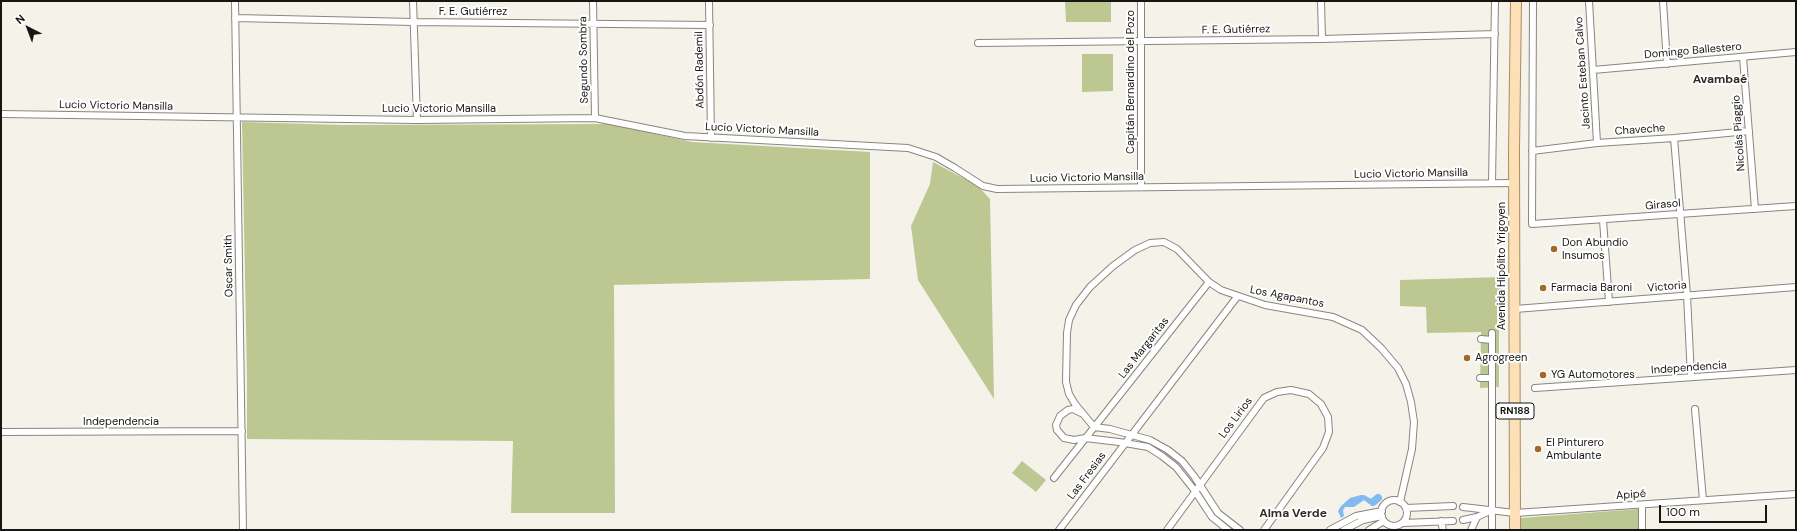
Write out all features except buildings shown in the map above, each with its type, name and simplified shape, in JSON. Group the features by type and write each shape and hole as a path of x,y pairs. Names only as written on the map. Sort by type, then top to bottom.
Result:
{"main road":[{"name":"Avenida Hipólito Yrigoyen","path":"1515,530 1514,183 1516,1"}],"street":[{"name":"Oscar Smith","path":"235,1 243,530"},
{"path":"413,1 417,120"},
{"name":"Segundo Sombra","path":"593,1 595,118"},
{"name":"Abdón Rademil","path":"709,1 711,138"},
{"name":"Capitán Bernardino del Pozo","path":"1141,1 1141,187"},
{"path":"1321,1 1322,39"},
{"path":"1492,183 1495,1"},
{"path":"1532,151 1533,1"},
{"name":"Jacinto Esteban Calvo","path":"1589,1 1598,143"},
{"path":"1663,1 1667,64"},
{"name":"F. E. Gutiérrez","path":"235,18 414,22 710,25"},
{"name":"F. E. Gutiérrez","path":"978,43 1322,39 1495,34"},
{"name":"Domingo Ballestero","path":"1593,70 1796,52"},
{"name":"Nicolás Piaggio","path":"1743,57 1754,208"},
{"name":"Lucio Victorio Mansilla","path":"1,114 417,120 595,118 685,136 908,148 936,158 955,168 982,186 997,189 1514,183"},
{"name":"Chaveche","path":"1532,151 1598,143 1749,131"},
{"path":"1674,138 1687,296 1691,377"},
{"name":"Girasol","path":"1532,151 1532,224 1796,206"},
{"path":"1603,220 1609,302"},
{"name":"Los Agapantos","path":"1094,427 1069,394 1066,382 1067,333 1069,320 1076,305 1090,286 1135,250 1150,243 1164,242 1177,249 1209,282 1221,290 1237,297 1266,305 1333,316 1362,330 1380,348 1398,368 1406,384 1414,422 1412,449 1400,502"},
{"name":"Las Margaritas","path":"1094,427 1209,282"},
{"name":"Victoria","path":"1515,309 1796,287"},
{"path":"1131,434 1237,297"},
{"path":"1481,339 1492,336 1492,530"},
{"name":"Independencia","path":"1535,388 1796,370"},
{"path":"1480,378 1492,378"},
{"name":"Los Lirios","path":"1167,530 1199,484 1264,398 1277,392 1291,390 1309,394 1321,404 1328,417 1328,432 1323,448 1264,530"},
{"path":"1054,478 1082,438 1087,429 1084,415 1073,409 1068,410 1060,416 1056,425 1060,435 1064,438 1074,440 1082,438 1148,447 1176,467 1195,491 1212,517 1228,530"},
{"path":"1695,409 1703,500"},
{"path":"1082,438 1094,427 1131,434 1150,440 1168,450 1182,461 1218,513 1230,524 1240,530"},
{"name":"Independencia","path":"1,432 242,431"},
{"name":"Las Fresias","path":"1059,530 1131,434"},
{"name":"Apipé","path":"1463,507 1515,513 1796,494"},
{"path":"1369,530 1383,516 1389,502 1400,502 1406,508 1407,514 1403,523"},
{"path":"1642,505 1642,530"},
{"path":"1406,508 1453,506"},
{"path":"1463,520 1477,517 1492,510"},
{"path":"1330,530 1356,516 1383,516"},
{"path":"1383,516 1392,528 1403,523 1453,521"},
{"path":"1344,530 1363,520 1383,516"},
{"path":"1471,530 1477,517"},
{"path":"1441,521 1443,530"}],"green space":[{"path":"1065,1 1111,1 1111,22 1066,22"},
{"path":"1082,54 1113,54 1113,91 1082,92"},
{"path":"242,122 343,125 610,124 692,142 870,152 870,279 614,285 615,513 511,513 513,441 247,439"},
{"path":"933,162 978,186 990,199 994,399 918,280 911,226 930,184"},
{"path":"1504,277 1504,286 1499,295 1499,387 1480,388 1481,332 1427,333 1426,307 1400,306 1400,280"},
{"path":"1022,461 1046,480 1036,492 1012,473"},
{"path":"1638,509 1638,530 1521,530 1521,518"}],"water":[{"path":"1361,495 1373,500 1373,503 1369,504 1364,500 1354,507 1345,507 1343,510 1344,516 1341,518 1338,511 1341,506 1350,498"}],"waterway":[{"path":"1373,502 1378,498"}],"place":[{"name":"Don Abundio Insumos","path":"1554,249"},
{"name":"Farmacia Baroni","path":"1543,288"},
{"name":"Agrogreen","path":"1467,358"},
{"name":"YG Automotores","path":"1543,375"},
{"name":"El Pinturero Ambulante","path":"1538,449"}],"district":[{"name":"Avambaé","path":"1720,80"},
{"name":"Alma Verde","path":"1293,514"}]}
